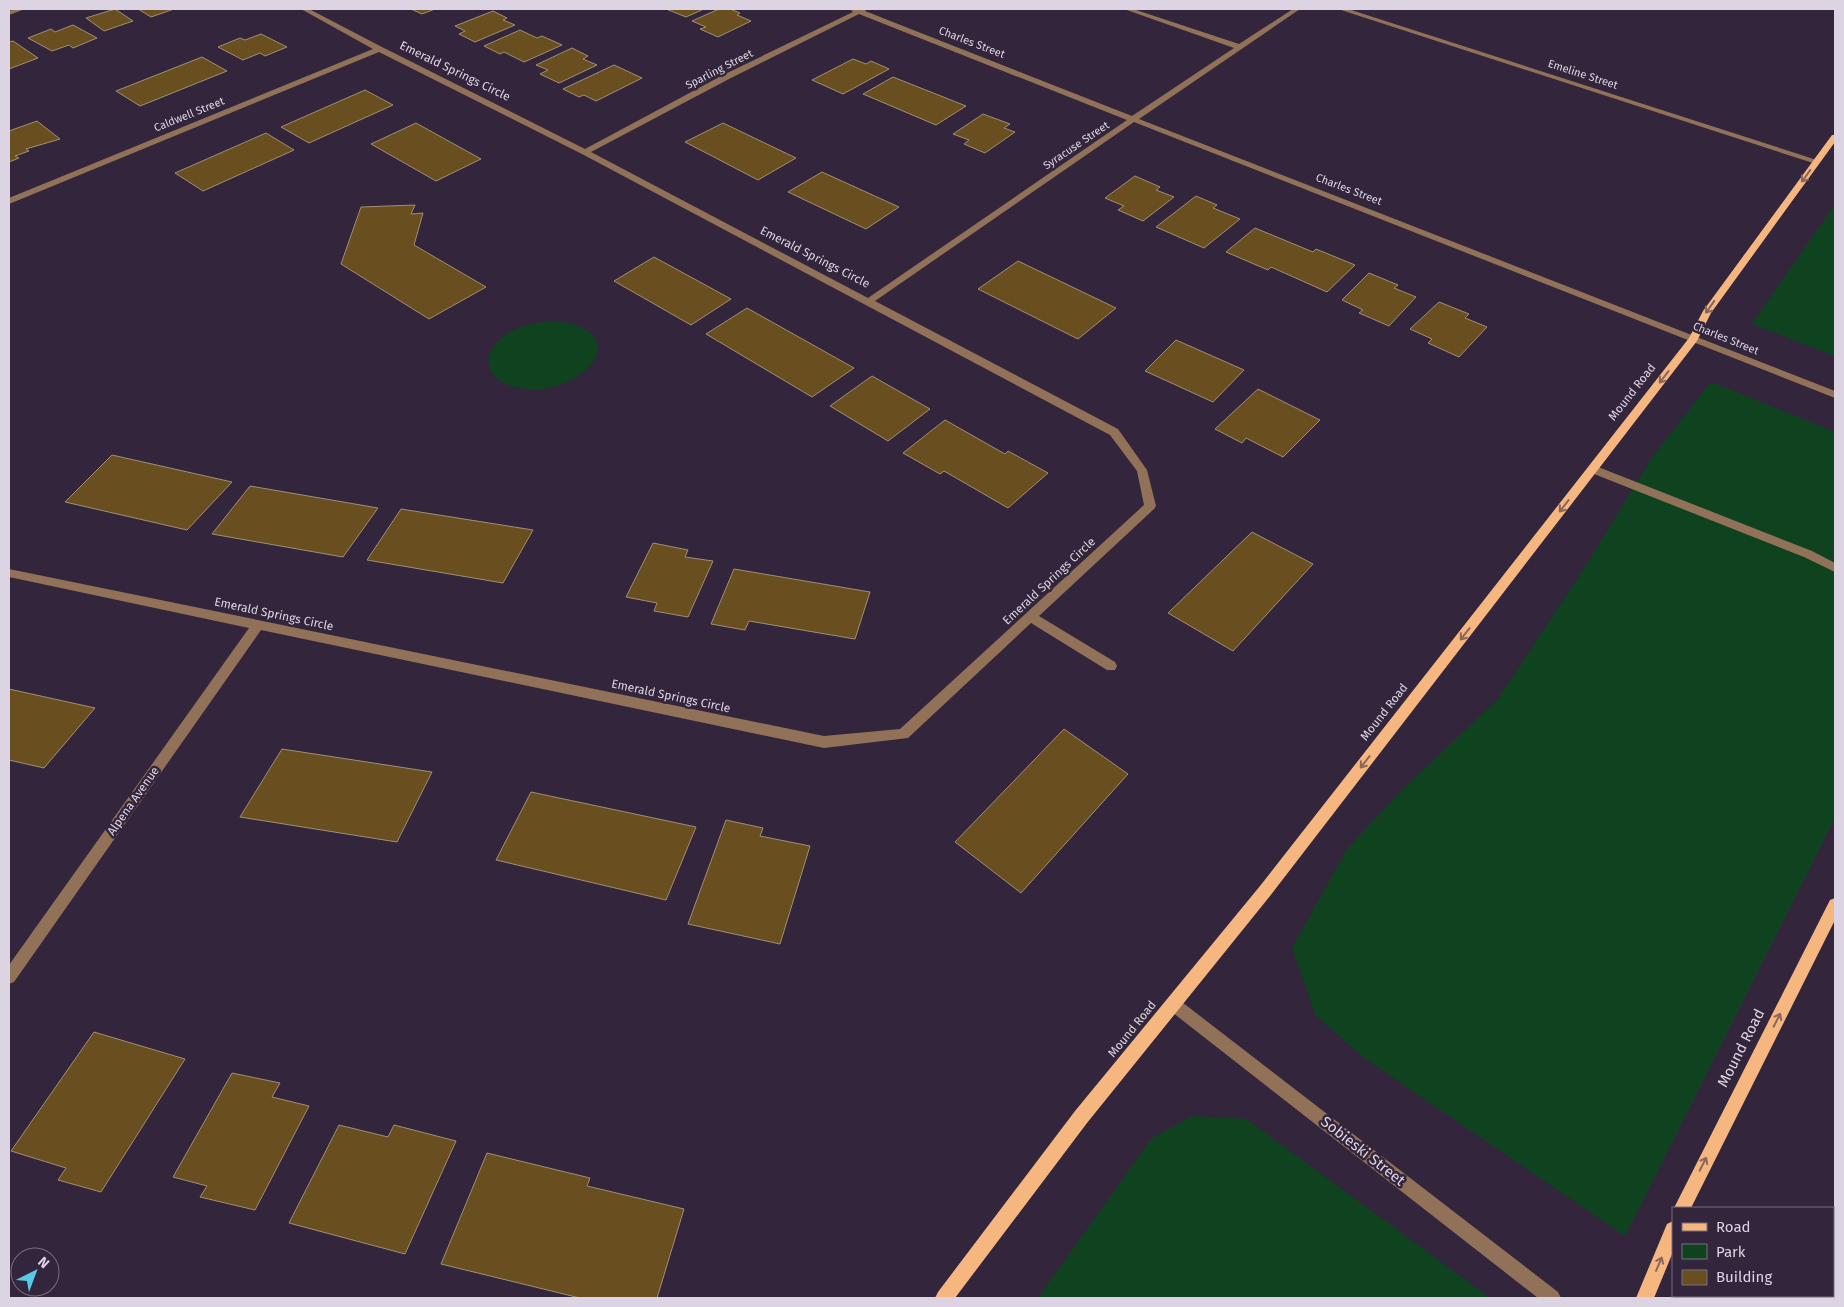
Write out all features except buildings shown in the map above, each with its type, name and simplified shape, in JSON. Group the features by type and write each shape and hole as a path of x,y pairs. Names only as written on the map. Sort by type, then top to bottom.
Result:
{"main road":[{"name":"Mound Road","path":"944,1298 1081,1117 1266,891 1694,339 1706,312 1835,137"},
{"name":"Mound Road","path":"1683,1207 1835,905"},
{"path":"1644,1298 1672,1232"}],"street":[{"path":"9,13 22,9"},
{"name":"Emerald Springs Circle","path":"9,573 824,742 903,734 1150,506 1142,470 1114,432 869,301 675,201 586,152 379,49 304,9"},
{"path":"1127,9 1240,48"},
{"name":"Syracuse Street","path":"869,301 1297,9"},
{"name":"Emeline Street","path":"1342,9 1816,162"},
{"name":"Charles Street","path":"859,10 1835,395"},
{"name":"Sparling Street","path":"586,152 726,77 859,10"},
{"name":"Caldwell Street","path":"9,201 379,49"},
{"path":"1593,469 1808,554 1835,568"},
{"path":"1030,617 1111,666"},
{"name":"Alpena Avenue","path":"9,977 258,625"},
{"name":"Sobieski Street","path":"1173,1004 1552,1298"}],"green space":[{"path":"1835,204 1835,356 1752,324"},
{"path":"555,321 581,328 595,338 598,350 592,363 579,375 562,384 541,389 520,388 508,385 493,374 489,367 489,359 491,350 497,342 518,328 536,323"},
{"path":"1711,382 1835,432 1835,818 1625,1236 1367,1060 1316,1016 1292,948 1347,849 1402,790 1498,699 1585,567 1651,459"},
{"path":"1193,1116 1246,1119 1490,1298 1038,1298 1152,1138"}]}
